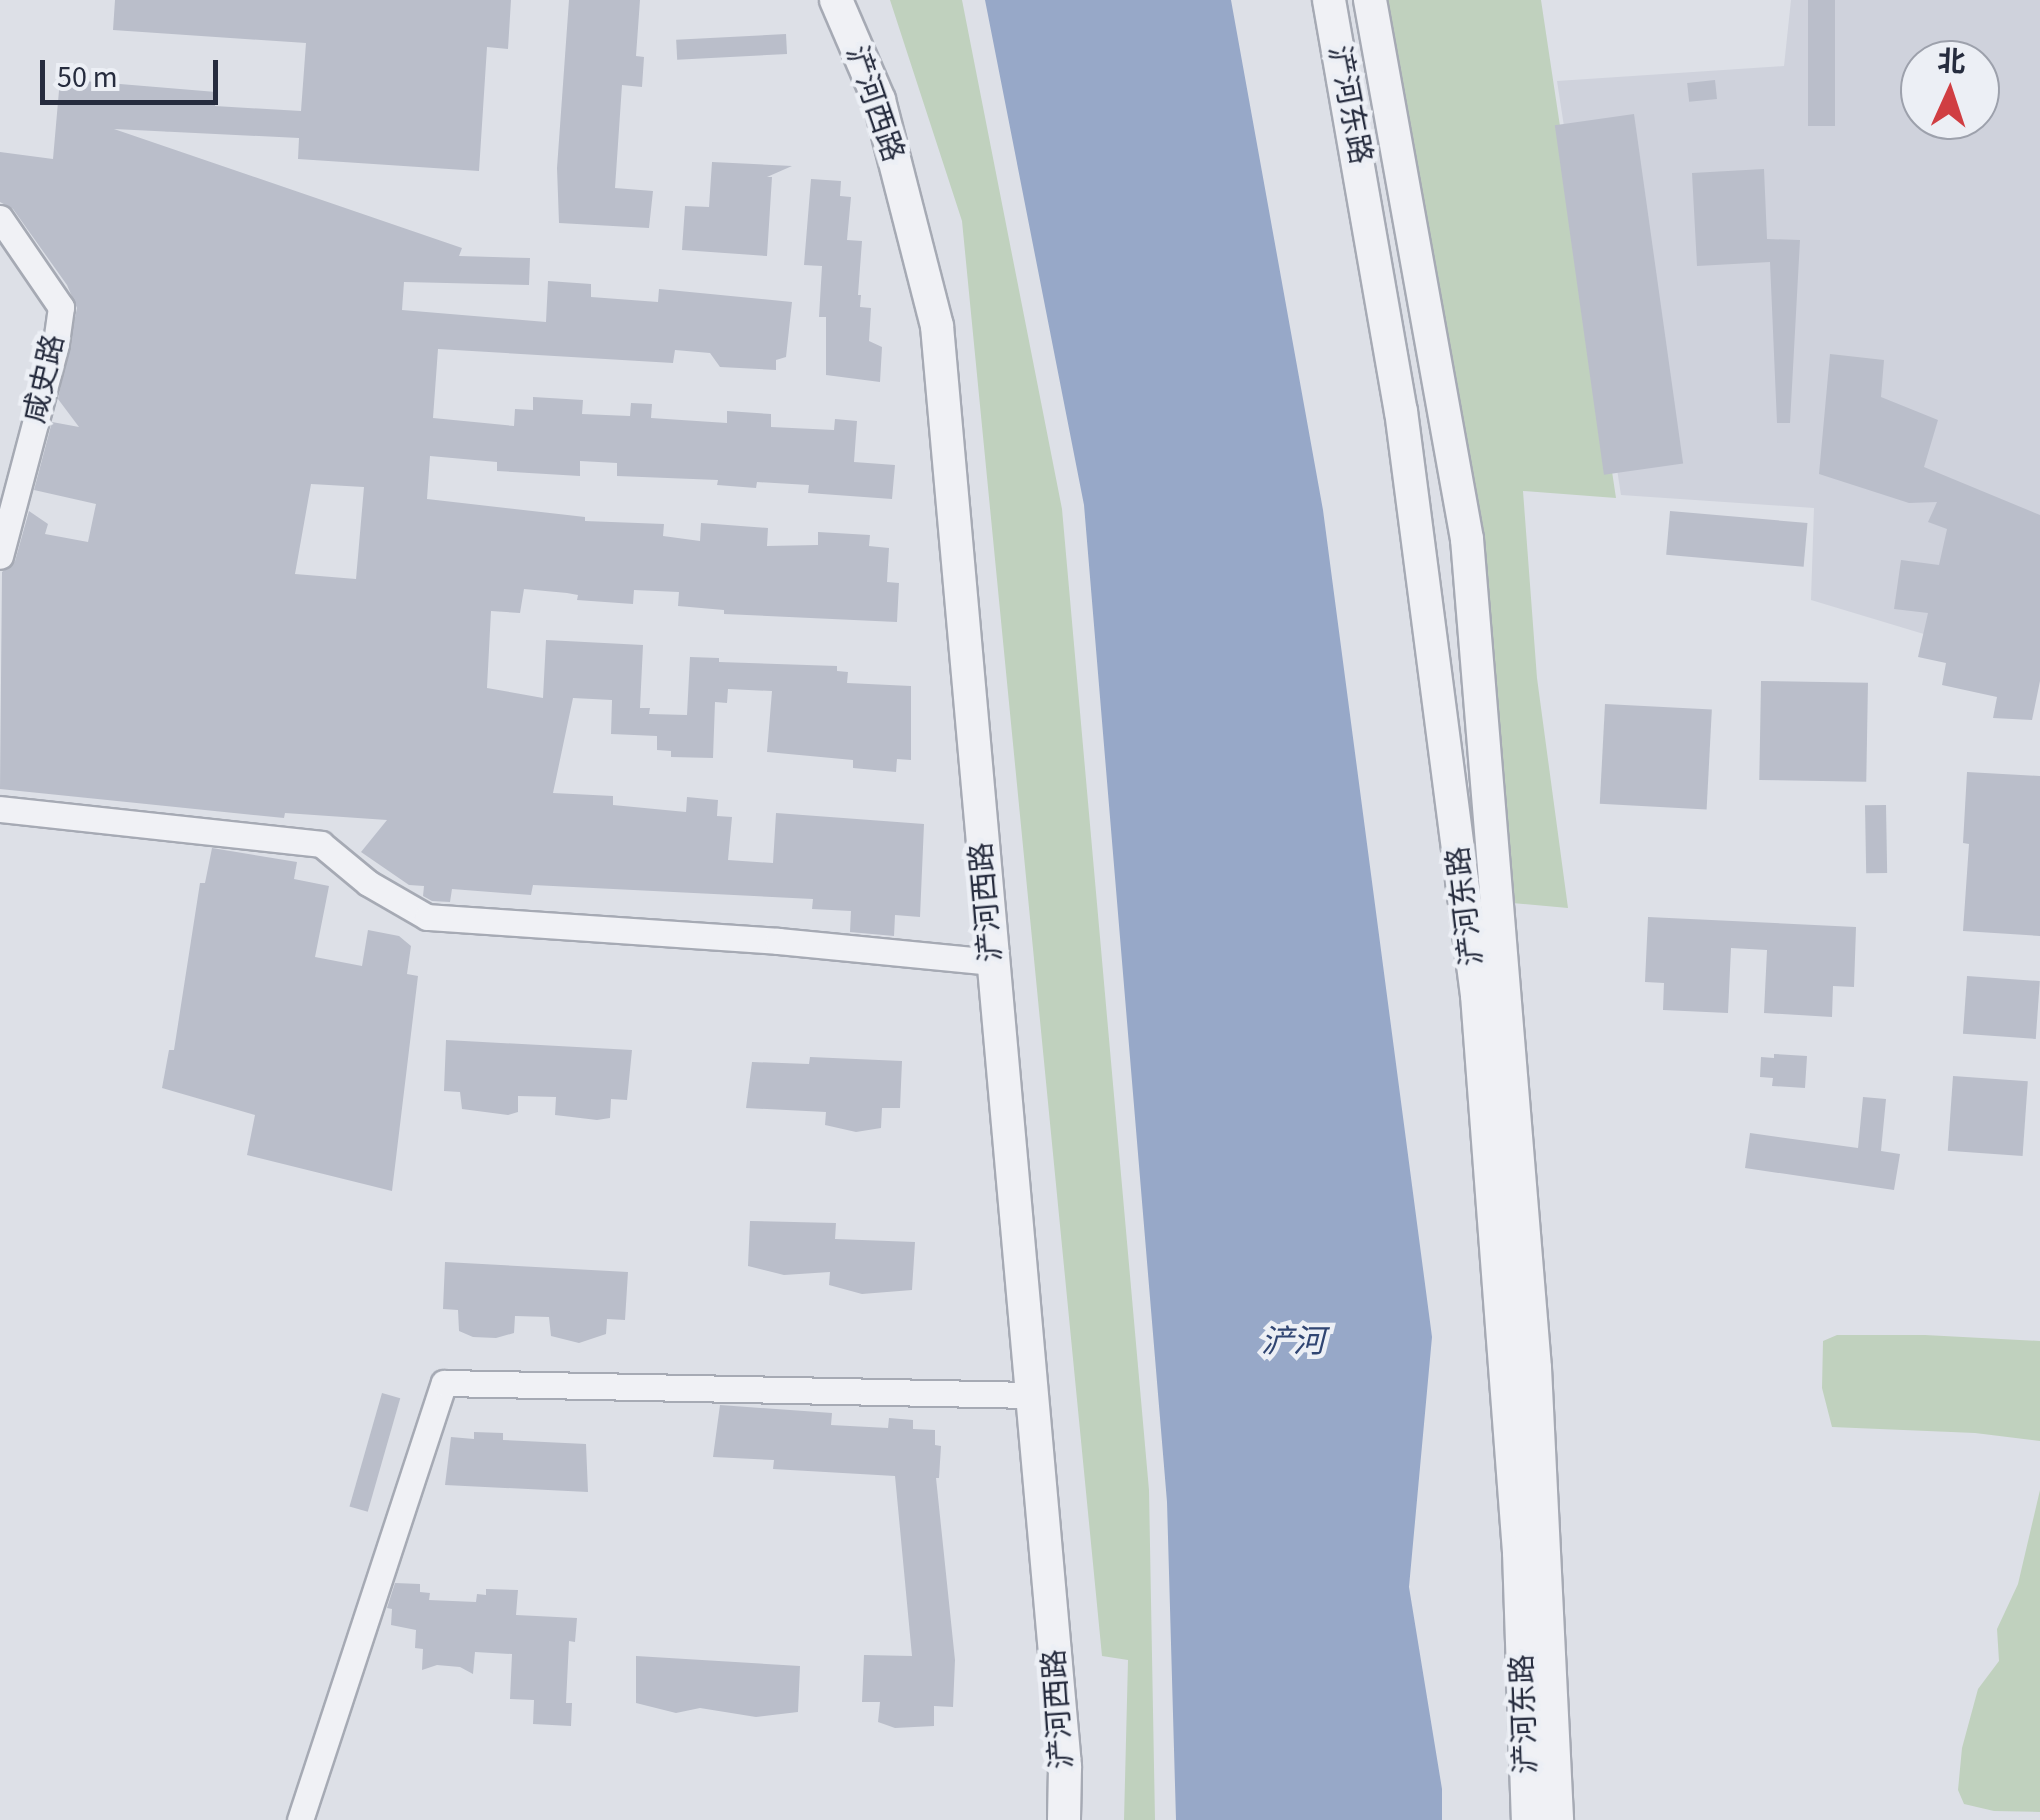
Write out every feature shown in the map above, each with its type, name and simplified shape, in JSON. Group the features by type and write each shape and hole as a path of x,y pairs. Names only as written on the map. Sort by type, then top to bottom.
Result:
{"street":[{"name":"浐河西路","path":"836,0 879,100 937,326 1065,1767 1064,1820"},
{"name":"浐河东路","path":"1329,0 1401,411 1477,995 1519,1552 1528,1820"},
{"name":"浐河东路","path":"1370,0 1467,539 1535,1368 1557,1820"},
{"name":"咸史路","path":"0,218 61,308 56,344 0,556"},
{"path":"0,809 321,844 368,884 427,918 778,940 992,962"},
{"path":"300,1820 444,1383 1033,1394"}],"shaded area":[{"path":"1791,0 2040,0 2040,669 1811,600 1814,508 1621,495 1557,81 1784,66"}],"green space":[{"path":"890,0 962,0 1062,509 1149,1490 1155,1820 1124,1820 1128,1660 1102,1656 962,221"},
{"path":"1386,0 1541,0 1616,498 1523,491 1537,678 1568,908 1512,903 1504,771 1478,558 1420,185"},
{"path":"1837,1335 2040,1341 2040,1441 1975,1433 1832,1427 1822,1388 1823,1341"},
{"path":"2040,1490 2040,1812 1994,1811 1964,1804 1958,1790 1962,1748 1978,1689 1999,1661 1997,1629 2018,1584"}],"water":[{"name":"浐河","path":"985,0 1231,0 1323,510 1432,1337 1409,1587 1442,1789 1442,1820 1176,1820 1167,1502 1084,505"}],"building":[{"path":"115,0 511,0 508,49 487,47 479,171 298,159 299,138 114,129 462,248 459,256 530,258 529,285 404,282 402,310 546,322 548,281 591,284 591,297 658,302 659,289 792,302 786,357 776,360 776,370 720,367 710,353 675,350 673,363 438,349 433,418 514,426 515,409 533,410 533,397 583,400 582,414 630,416 631,403 652,404 651,418 727,423 727,411 771,414 771,427 834,430 835,419 857,421 854,462 895,465 892,499 808,493 809,485 757,482 756,488 717,485 718,480 617,476 617,463 580,461 580,476 497,471 497,462 430,456 427,499 585,517 585,521 664,524 663,536 700,541 701,523 768,528 767,546 818,545 818,532 870,535 869,546 889,548 887,582 899,583 897,622 724,614 724,610 678,606 679,592 634,590 633,604 577,600 578,595 524,589 520,613 491,611 487,688 543,698 546,640 643,645 640,708 650,708 649,714 687,715 690,657 719,658 719,662 837,666 837,671 848,672 847,683 911,686 911,760 897,759 896,772 853,768 853,760 767,752 772,691 728,689 727,703 715,702 713,758 671,757 671,751 657,750 657,736 611,734 612,700 573,698 553,793 613,796 613,805 686,812 687,797 718,800 717,816 732,817 728,860 773,863 776,813 924,824 920,917 895,915 894,936 850,932 851,911 812,909 813,899 533,885 531,895 452,889 450,902 432,901 423,896 424,886 409,885 361,852 387,820 285,813 284,818 0,789 2,572 15,561 29,511 48,524 45,534 88,542 96,504 34,490 52,422 79,427 58,399 77,308 67,285 13,209 0,202 0,152 53,159 60,79 216,92 215,106 301,111 306,43 113,30","holes":["311,484 364,487 356,579 295,574"]},
{"path":"569,0 640,0 636,56 644,57 642,87 622,85 615,188 653,191 649,228 559,223 557,168"},
{"path":"1808,0 1835,0 1835,126 1808,126"},
{"path":"786,34 787,54 677,60 676,40"},
{"path":"1715,80 1717,99 1689,102 1687,83"},
{"path":"1634,114 1683,464 1604,475 1555,125"},
{"path":"712,162 792,166 767,177 772,177 767,256 682,250 685,206 709,207"},
{"path":"1764,169 1767,239 1800,240 1790,423 1777,423 1770,262 1697,266 1692,173"},
{"path":"811,179 841,181 840,196 851,197 847,240 862,241 858,295 860,307 871,308 869,341 882,347 880,382 826,375 826,317 819,317 822,266 804,265"},
{"path":"1830,354 1884,360 1881,397 1938,420 1924,467 2040,515 2040,681 2032,720 1993,718 1997,697 1942,685 1946,663 1918,657 1928,613 1894,609 1901,560 1939,565 1947,529 1928,522 1937,502 1909,503 1819,474"},
{"path":"1670,511 1807,523 1804,567 1666,555"},
{"path":"1761,681 1868,683 1866,782 1759,780"},
{"path":"1605,704 1712,710 1707,809 1600,804"},
{"path":"1967,772 2040,776 2040,936 1963,931 1969,844 1963,843"},
{"path":"1865,805 1886,805 1887,873 1866,873"},
{"path":"212,848 297,862 294,879 329,886 315,957 362,966 368,930 399,936 411,946 407,974 418,976 392,1191 247,1155 255,1115 162,1088 169,1050 174,1050 200,883 205,883"},
{"path":"1648,917 1856,927 1854,987 1833,986 1832,1017 1764,1013 1767,950 1731,948 1728,1013 1663,1010 1664,983 1645,982"},
{"path":"1967,976 2040,981 2036,1039 1963,1034"},
{"path":"446,1040 632,1050 627,1100 611,1099 610,1118 597,1120 555,1115 556,1097 518,1096 518,1112 508,1115 462,1109 460,1092 444,1091"},
{"path":"1774,1054 1807,1056 1805,1088 1772,1086 1773,1078 1760,1077 1761,1057 1774,1058"},
{"path":"810,1057 902,1061 900,1108 882,1108 881,1128 856,1132 825,1125 826,1112 746,1108 752,1062 809,1064"},
{"path":"1953,1076 2028,1081 2023,1156 1948,1151"},
{"path":"1863,1097 1886,1099 1881,1151 1900,1154 1894,1190 1745,1168 1750,1133 1858,1148"},
{"path":"750,1221 836,1223 835,1239 915,1242 912,1290 862,1294 829,1285 830,1272 784,1275 748,1266"},
{"path":"445,1262 628,1272 625,1320 607,1319 606,1334 579,1343 551,1336 549,1317 515,1316 514,1333 496,1338 473,1337 459,1331 458,1310 443,1309"},
{"path":"382,1393 400,1398 368,1512 349,1506"},
{"path":"720,1405 832,1413 831,1425 888,1428 889,1418 913,1420 913,1429 935,1430 935,1445 941,1446 936,1478 955,1660 953,1707 934,1706 934,1726 895,1728 878,1722 880,1702 862,1702 864,1655 912,1656 895,1476 773,1469 774,1460 713,1457"},
{"path":"474,1432 503,1433 503,1440 586,1444 588,1492 445,1485 451,1437 474,1439"},
{"path":"395,1583 420,1584 420,1592 430,1593 429,1600 476,1602 477,1594 486,1595 486,1589 518,1590 516,1615 577,1618 575,1642 569,1641 566,1703 572,1703 571,1726 533,1724 534,1700 510,1699 512,1654 475,1652 473,1674 460,1667 437,1665 422,1670 423,1649 415,1648 416,1630 391,1625 392,1609 387,1608"},
{"path":"636,1656 800,1666 798,1712 756,1717 700,1708 676,1713 636,1703"}]}
